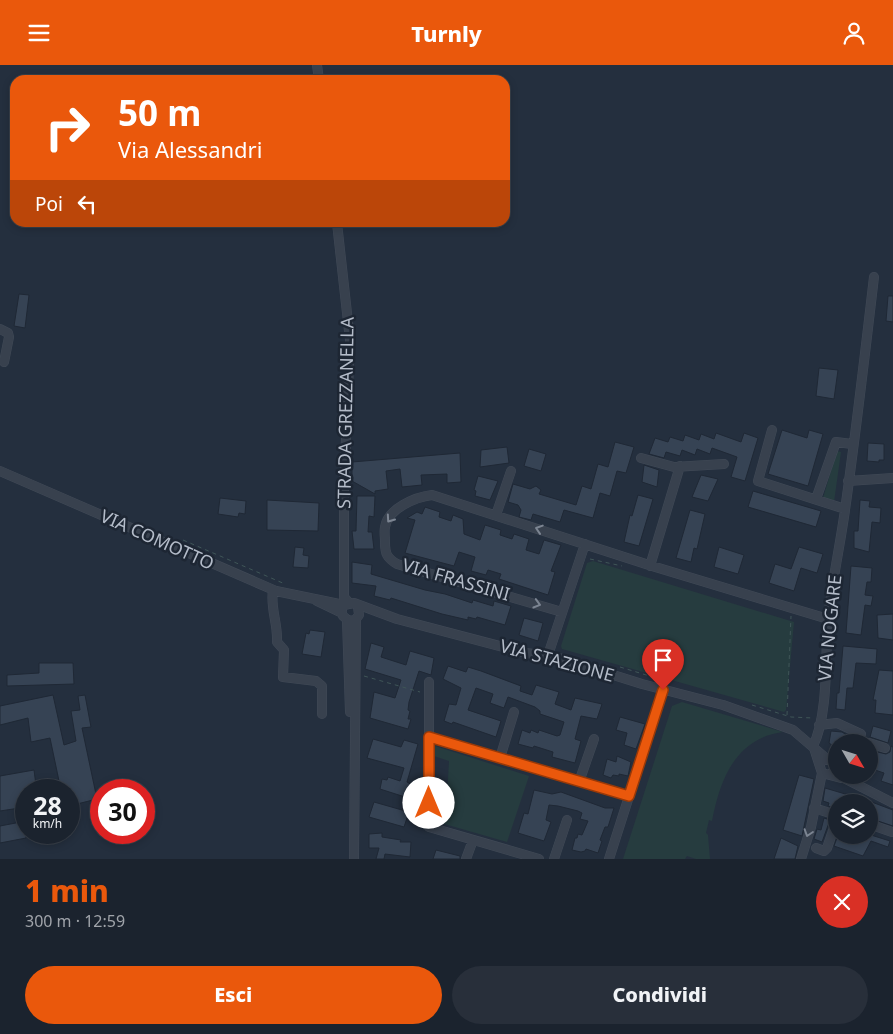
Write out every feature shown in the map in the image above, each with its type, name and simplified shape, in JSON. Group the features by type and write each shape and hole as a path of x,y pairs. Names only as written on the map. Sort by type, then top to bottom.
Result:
{"street":[{"name":"STRADA GREZZANELLA","path":"337,227 350,340 344,488 344,597 351,612"},
{"name":"VIA NOGARE","path":"813,746 820,722 828,659 828,619 845,509 874,277"},
{"path":"0,329 8,333 9,337 4,361"},
{"path":"772,431 758,481 845,509"},
{"path":"816,499 836,442 852,444"},
{"path":"641,458 680,467 724,464"},
{"path":"650,566 680,467"},
{"name":"VIA COMOTTO","path":"0,471 273,590 351,612"},
{"path":"496,515 511,471"},
{"path":"848,481 893,478"},
{"name":"VIA FRASSINI","path":"562,611 397,564 388,559 385,552 385,525 389,518 419,497 432,495 650,566 828,619"},
{"path":"548,655 585,544"},
{"path":"273,590 271,603 278,625 277,642 284,649 283,677 316,681 322,686 322,713"},
{"name":"VIA STAZIONE","path":"351,612 380,614 526,653 548,655 663,690 723,705 784,726 802,735 813,746 828,767"},
{"path":"351,612 350,717 354,735 354,859"},
{"path":"429,682 429,827 539,859"},
{"path":"609,859 663,690"},
{"path":"500,758 514,713"},
{"path":"820,722 837,723 859,734"},
{"path":"429,737 629,796"},
{"path":"579,782 594,739"},
{"path":"878,746 885,748"},
{"path":"801,859 814,808 828,778"},
{"name":"VIA STAZIONE","path":"859,784 869,792 893,803"},
{"path":"814,808 828,812"},
{"path":"554,859 567,820"},
{"path":"878,827 892,832"},
{"path":"466,859 473,840"},
{"path":"816,848 824,851 829,844"}],"path":[{"path":"587,561 592,558 622,566"},
{"path":"787,715 791,617"},
{"path":"358,674 429,694"},
{"path":"791,717 820,722"}],"green space":[{"path":"837,451 841,452 834,502 823,498"},
{"path":"593,561 794,622 786,710 784,712 562,649 561,646 587,563"},
{"path":"682,702 783,732 767,736 753,743 733,763 720,790 712,821 709,820 706,833 708,835 710,859 696,859 687,856 685,859 623,859 672,706"},
{"path":"435,746 529,776 507,842 434,821 434,812 446,815 449,761 434,756"}],"building":[{"path":"19,294 29,295 25,328 14,326"},
{"path":"888,296 893,296 893,322 886,321"},
{"path":"819,368 838,370 834,399 816,396"},
{"path":"782,430 807,438 809,430 823,434 808,486 768,474"},
{"path":"716,433 741,442 744,433 758,438 745,481 731,477 737,457 712,448 710,454 697,449 695,455 682,450 680,456 666,452 664,458 649,454 655,438 668,442 670,437 683,441 685,435 699,440 701,434 714,439"},
{"path":"615,442 634,447 626,473 617,471 610,496 600,493 593,518 564,510 560,522 533,514 531,520 519,517 521,510 518,505 508,502 513,484 530,489 536,486 541,490 539,494 576,505 582,486 591,489 598,464 608,467"},
{"path":"868,443 884,444 884,460 879,460 879,462 867,461"},
{"path":"507,447 509,463 480,467 481,450"},
{"path":"529,449 546,454 541,471 524,466"},
{"path":"460,453 461,482 447,483 447,474 421,475 422,485 402,487 400,469 386,471 388,489 375,491 375,494 352,481 352,462"},
{"path":"644,465 659,470 657,487 642,482"},
{"path":"701,475 718,479 708,501 692,497"},
{"path":"478,476 498,481 490,500 475,496 476,491 474,490"},
{"path":"753,491 821,511 816,527 748,507"},
{"path":"638,495 653,499 639,546 624,542 630,515 632,516"},
{"path":"357,496 375,496 374,517 369,516 368,532 372,532 374,549 354,549 352,531 356,531"},
{"path":"220,498 246,501 245,514 239,513 238,517 218,514"},
{"path":"267,500 319,503 318,531 267,530"},
{"path":"860,500 870,501 869,507 881,508 880,523 872,522 869,552 854,548 854,531 858,531"},
{"path":"425,507 440,512 439,517 451,521 453,515 463,519 464,534 480,540 485,525 501,530 500,535 512,539 514,534 529,539 526,550 539,554 544,540 561,545 551,571 555,572 548,595 499,579 501,574 488,570 486,575 471,571 475,557 459,552 454,566 405,553 415,520 407,518 417,512 422,514"},
{"path":"690,510 705,514 697,549 694,548 691,562 676,558"},
{"path":"295,547 304,548 303,555 309,556 308,568 293,567"},
{"path":"719,547 744,555 738,574 714,567"},
{"path":"799,547 823,554 817,573 801,568 794,591 769,583 775,564 791,569"},
{"path":"352,562 372,565 371,574 425,590 472,603 473,600 493,606 494,601 511,606 505,625 477,617 476,619 468,617 468,620 391,598 390,600 374,596 376,586 352,583"},
{"path":"851,566 872,568 871,582 867,582 865,595 873,596 871,606 865,605 861,635 846,633"},
{"path":"893,614 893,640 878,638 877,615"},
{"path":"524,618 543,623 538,641 519,635"},
{"path":"310,630 325,632 321,657 302,654 306,633 309,634"},
{"path":"371,643 384,647 381,657 406,665 410,651 434,658 431,675 419,671 409,702 408,710 410,711 408,719 411,719 408,729 370,718 374,692 395,698 401,680 365,669"},
{"path":"843,646 877,649 876,664 856,663 853,688 847,688 845,710 836,709"},
{"path":"39,663 73,663 74,684 7,686 7,675 39,673"},
{"path":"448,666 466,672 468,667 481,671 521,686 520,691 532,695 536,685 559,692 555,704 571,710 575,698 602,704 597,719 581,716 575,739 581,741 575,763 552,757 553,752 534,746 533,748 518,744 522,730 530,733 531,730 538,733 539,730 557,736 560,735 564,722 540,714 540,711 535,707 508,697 504,708 490,703 493,694 476,688 468,710 501,721 496,737 453,722 452,724 444,721 449,704 456,705 461,688 443,679"},
{"path":"879,670 893,671 893,715 875,713 876,700 873,700"},
{"path":"53,695 64,745 76,741 71,711 80,710 78,696 85,695 91,727 82,728 93,779 90,779 90,801 80,803 80,779 59,779 50,738 31,742 28,718 0,725 0,706"},
{"path":"620,717 645,724 636,749 624,745 627,733 616,730"},
{"path":"873,726 891,731 888,743 878,740 878,734 871,734"},
{"path":"831,731 845,734 830,734"},
{"path":"373,739 401,747 404,740 418,744 407,782 416,787 414,797 405,795 405,797 380,789 382,779 387,780 388,777 400,781 404,768 367,758"},
{"path":"891,746 893,747 893,785 881,781 884,773 878,771 878,752 886,754 890,752"},
{"path":"617,756 631,762 628,776 619,774 619,776 613,775 611,778 603,775 607,759 616,762"},
{"path":"34,770 35,779 15,779 15,809 0,811 0,776"},
{"path":"799,775 814,779 802,836 783,830"},
{"path":"825,788 845,794 828,794 828,803 823,801"},
{"path":"534,790 552,794 561,792 605,808 614,808 608,827 605,827 600,840 602,841 598,853 586,849 581,852 572,850 575,838 577,838 578,834 582,835 588,821 580,819 582,813 578,811 558,806 549,805 546,820 551,822 544,841 518,833 524,813 528,814"},
{"path":"374,802 409,812 404,827 369,817"},
{"path":"878,804 893,810 893,826 878,821"},
{"path":"824,818 828,819 828,826 822,842 814,839 817,829 821,830"},
{"path":"15,823 15,840 0,843 0,826"},
{"path":"382,833 382,837 401,840 400,842 411,842 410,857 385,854 384,859 376,859 379,848 369,848 369,834"},
{"path":"878,837 890,841 888,847 878,843"},
{"path":"781,838 798,846 795,859 774,859"},
{"path":"835,844 869,844 863,856 834,846"},
{"path":"436,850 460,856 460,859 433,859"}],"route":[{"path":"429,803 429,737 629,796 663,690"}]}
